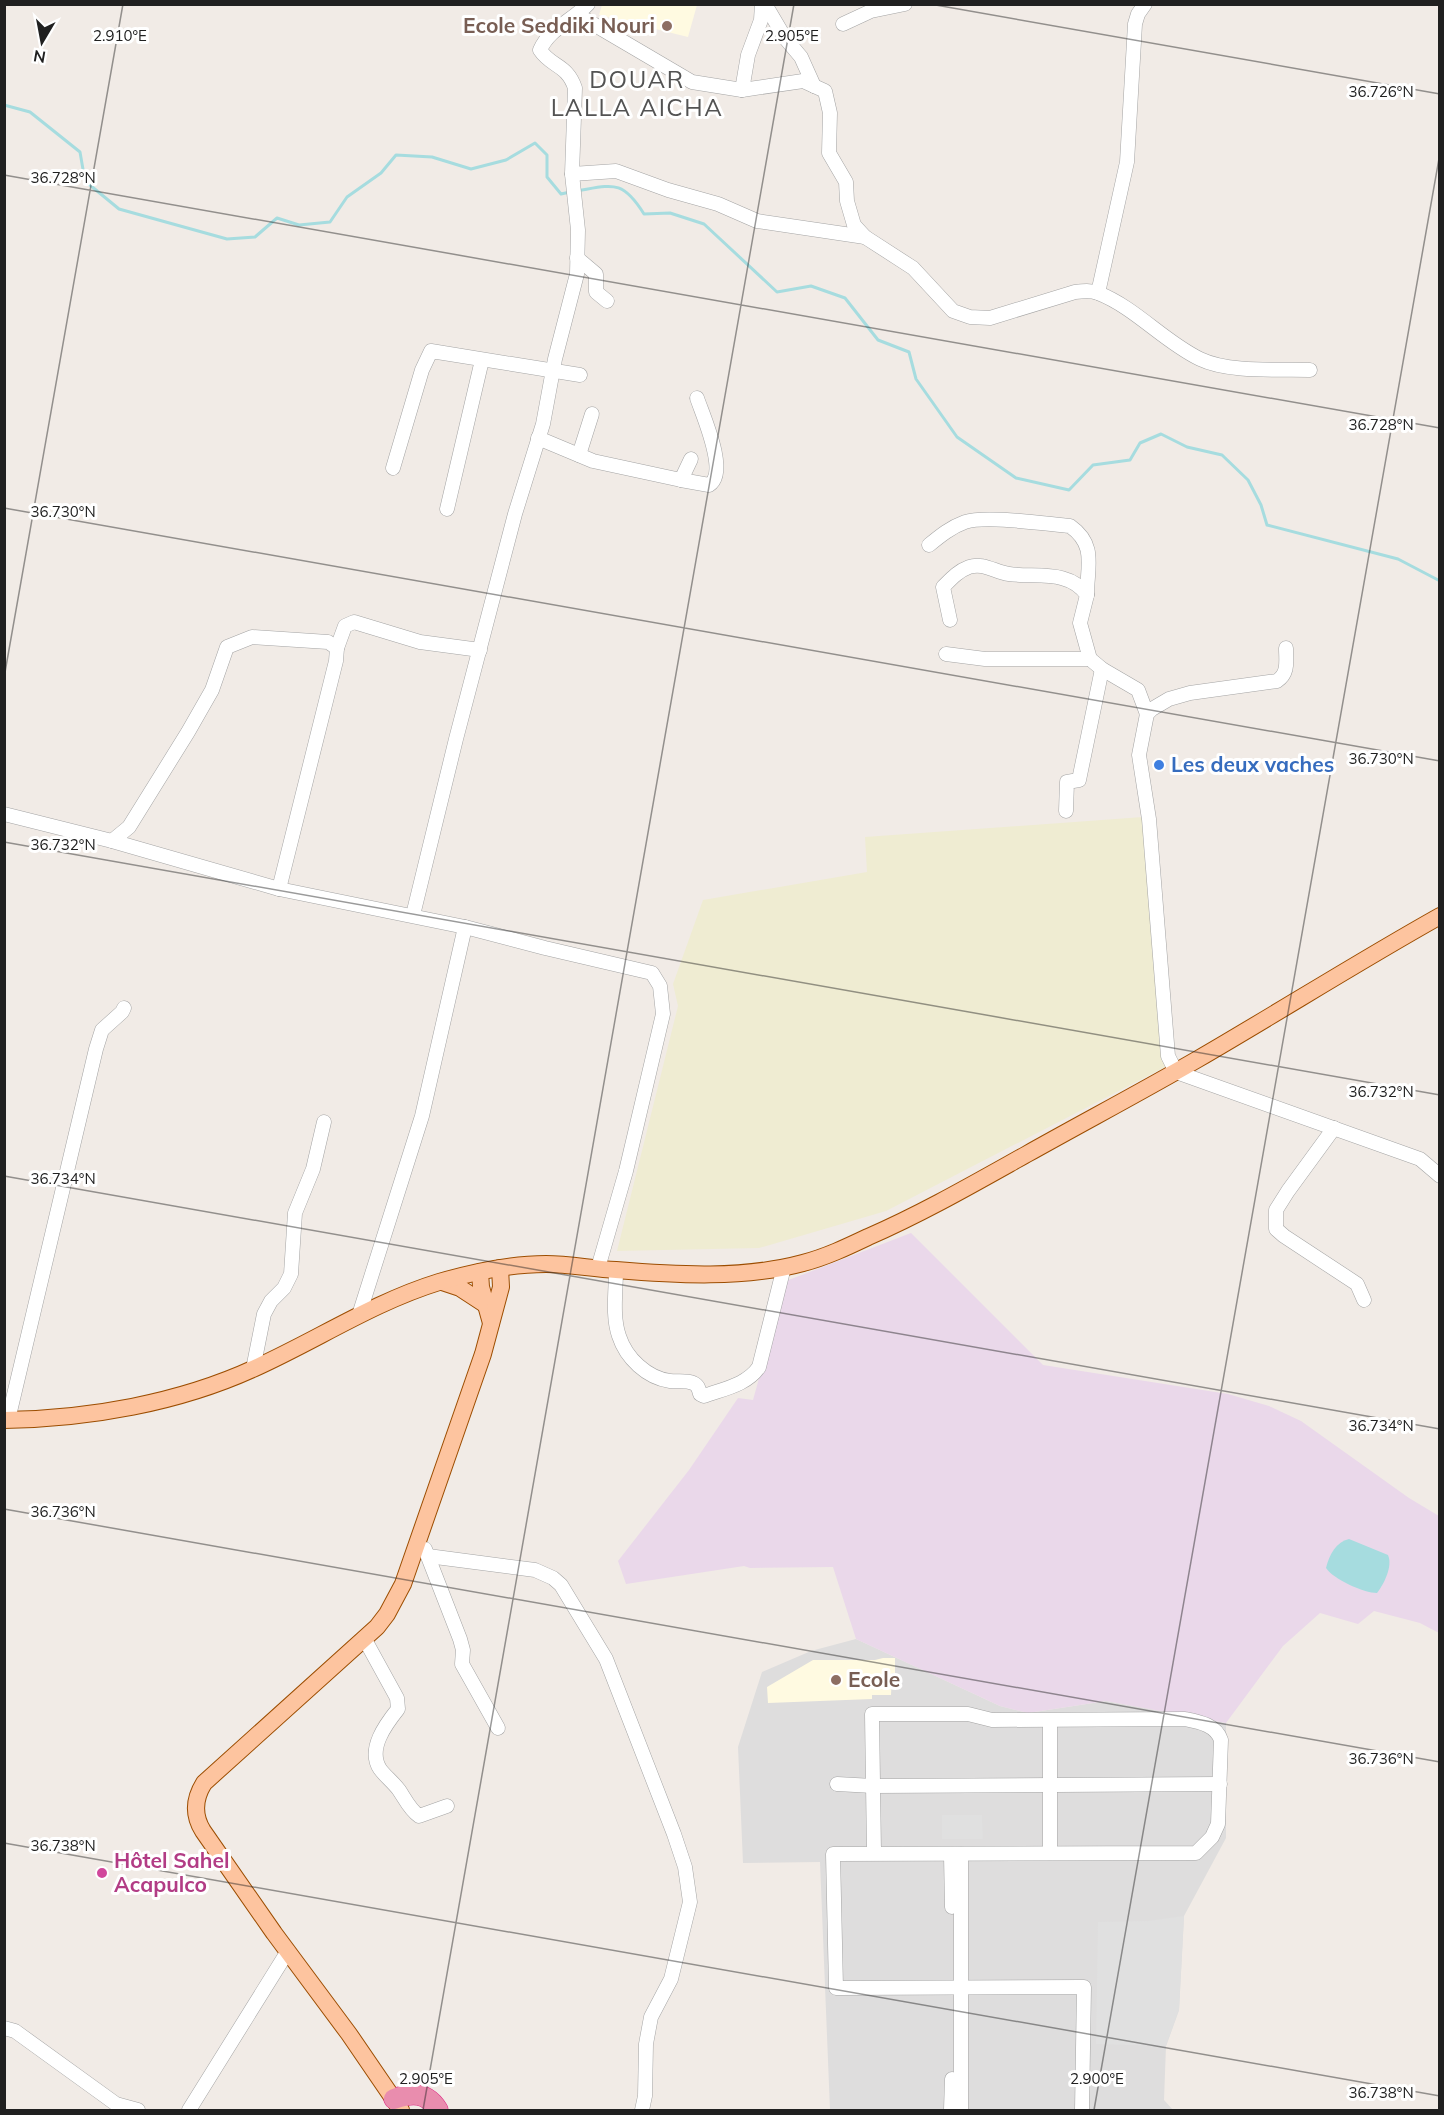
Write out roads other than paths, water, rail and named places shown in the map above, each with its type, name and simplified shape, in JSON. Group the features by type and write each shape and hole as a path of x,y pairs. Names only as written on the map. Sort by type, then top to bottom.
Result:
{"highway":[{"path":"397,2105 416,2094 427,2098 441,2109"}],"main road":[{"path":"6,1420 100,1413 149,1403 207,1386 253,1369 388,1301 441,1282 480,1272 547,1264 698,1274 753,1272 784,1268 824,1257 915,1217 1176,1071 1440,916"},
{"path":"492,1302 521,1266"},
{"path":"397,2105 349,2034 203,1831 196,1815 196,1798 210,1777 364,1638 387,1614 396,1600 421,1536 483,1354 491,1323 492,1302 501,1283 500,1269"},
{"path":"480,1272 480,1282 492,1302"},
{"path":"441,1282 492,1302"}],"street":[{"path":"763,4 785,38 801,57 814,86"},
{"path":"742,90 748,55 761,20 763,4"},
{"path":"843,24 870,11 905,4"},
{"path":"1098,293 1127,162 1135,24 1145,4"},
{"path":"413,915 456,739 515,514 538,438 577,274 578,230 573,174 575,88 572,77 540,50 550,34 583,10 692,82 742,90 803,81 825,91 830,113 829,153 846,182 847,201 854,225 865,237 913,268 953,311 970,317 990,318 1075,292 1090,291 1120,305 1201,360 1240,367 1310,370"},
{"path":"573,174 616,171 668,190 718,204 757,221 865,237"},
{"path":"577,258 596,274 596,292 607,301"},
{"path":"393,468 422,370 431,351 580,375"},
{"path":"447,509 482,360"},
{"path":"538,438 593,461 709,485 715,481 717,460 697,398"},
{"path":"579,455 592,414"},
{"path":"681,480 691,459"},
{"path":"929,545 944,533 967,522 988,520 1070,526 1079,532 1090,557 1087,595 1080,623 1090,659 1102,669 1138,690 1147,714 1139,761 1149,819 1168,1056 1176,1071 1420,1159 1440,1176"},
{"path":"950,620 943,587 953,576 970,567 986,566 1008,574 1058,576 1081,586 1087,595"},
{"path":"279,889 336,661 337,648 345,626 354,622 420,642 480,650"},
{"path":"112,841 129,827 188,732 212,690 227,647 252,637 328,642 337,648"},
{"path":"1147,714 1169,699 1190,693 1277,681 1283,677 1286,670 1286,648"},
{"path":"946,654 985,659 1090,659"},
{"path":"1066,811 1067,782 1079,780 1102,669"},
{"path":"4,814 112,841 279,889 413,915 652,973 660,986 663,1014 626,1171 598,1268"},
{"path":"358,1315 422,1116 465,927"},
{"path":"6,1420 96,1049 102,1030 124,1008"},
{"path":"253,1369 264,1314 284,1288 291,1274 295,1213 313,1169 324,1122"},
{"path":"1334,1128 1276,1210 1276,1229 1357,1284 1364,1300"},
{"path":"616,1270 615,1320 625,1350 647,1372 661,1379 693,1382 698,1386 700,1394 704,1396 736,1385 752,1376 759,1367 784,1268"},
{"path":"421,1536 460,1640 463,1650 462,1664 498,1728"},
{"path":"428,1556 536,1570 553,1578 561,1585 606,1659 647,1763 685,1867 690,1902 671,1979 651,2017 646,2044 645,2096 642,2110"},
{"path":"364,1638 397,1698 398,1709 378,1740 376,1751 379,1767 393,1782 414,1812 419,1815 447,1806"},
{"path":"874,1854 872,1714 968,1714 992,1720 1050,1721 1185,1719 1206,1724 1219,1735 1221,1740 1219,1818 1216,1830 1208,1843 1196,1853 956,1855 833,1854 836,1988 1084,1987 1082,2110"},
{"path":"1050,1721 1050,1853"},
{"path":"837,1784 873,1786 1220,1784"},
{"path":"961,1785 961,1800"},
{"path":"956,1855 961,2110"},
{"path":"189,2110 288,1951"},
{"path":"951,2110 957,1986"},
{"path":"4,2028 15,2031 116,2104 138,2110"}],"water":[{"path":"1349,1539 1388,1555 1389,1569 1377,1593 1349,1585 1335,1577 1326,1568 1334,1550 1340,1543"}],"waterway":[{"path":"4,105 30,112 80,152 85,181 119,209 227,239 255,237 277,218 299,225 330,222 347,197 381,173 396,155 432,157 471,169 506,160 535,143 547,155 547,177 561,194 570,192"},
{"path":"576,191 616,187 629,195 644,214 670,213 704,224 777,292 811,286 845,298 878,340 909,352 916,379 957,437 1016,478 1069,490 1093,465 1130,460 1140,443 1161,434 1187,447 1222,455 1248,480 1261,505 1267,525 1398,559 1440,581"}],"place":[{"name":"Ecole Seddiki Nouri","path":"667,26"},
{"name":"Les deux vaches","path":"1159,765"},
{"name":"Ecole","path":"836,1680"},
{"name":"Hôtel Sahel Acapulco","path":"102,1873"}],"district":[{"name":"DOUAR LALLA AICHA","path":"637,94"}]}
